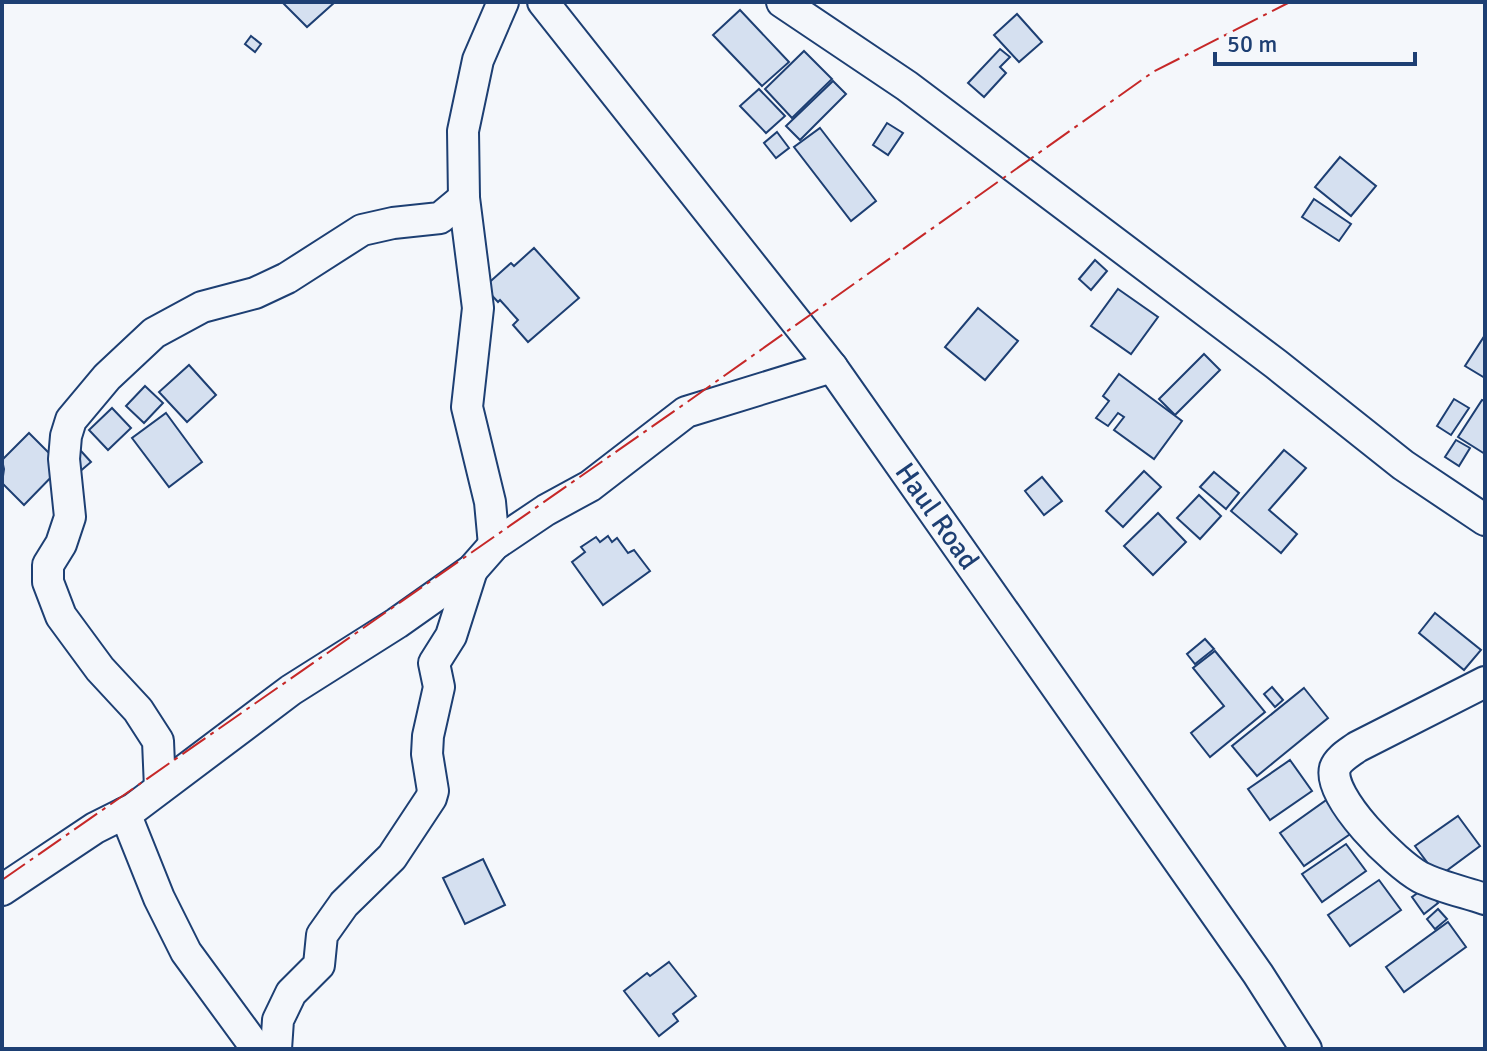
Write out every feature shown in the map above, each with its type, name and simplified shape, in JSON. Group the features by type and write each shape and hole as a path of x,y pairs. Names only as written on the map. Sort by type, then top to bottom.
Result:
{"street":[{"path":"494,545 490,502 467,407 478,308 464,198 463,131 478,60 503,2"},
{"name":"Haul Road","path":"543,2 832,367 1258,974 1306,1049"},
{"path":"782,2 907,86 1276,364 1403,465 1485,520"},
{"path":"160,788 158,741 138,710 100,669 61,616 48,582 48,565 61,544 70,517 64,459 71,420 107,377 154,333 202,307 255,293 287,278 362,230 440,218 464,198"},
{"path":"2,890 95,828 125,813 291,690 397,623 472,570 494,545 546,510 590,486 686,412 832,367"},
{"path":"276,1049 278,1020 291,993 319,965 322,935 344,904 392,857 431,798 428,736 439,687 434,663 451,636 472,570"},
{"path":"1485,682 1357,747 1335,767 1335,783 1369,834 1385,851 1421,877 1485,899"},
{"path":"125,813 159,898 186,952 257,1049"}],"building":[{"path":"282,2 335,2 307,27"},
{"path":"740,10 789,62 762,86 713,35"},
{"path":"1017,14 1042,42 1019,62 994,35"},
{"path":"251,36 261,44 255,52 245,44"},
{"path":"1000,49 1010,57 1000,67 1006,73 984,97 968,83"},
{"path":"804,51 832,79 792,118 765,89"},
{"path":"833,81 846,94 800,140 786,126"},
{"path":"759,89 785,116 766,133 740,106"},
{"path":"887,123 903,133 888,155 873,145"},
{"path":"820,128 876,201 851,221 794,147"},
{"path":"777,132 789,148 776,158 764,143"},
{"path":"1340,157 1376,186 1351,216 1315,187"},
{"path":"1314,199 1351,224 1339,241 1302,217"},
{"path":"534,248 579,298 528,342 513,325 518,320 484,287"},
{"path":"1095,260 1107,271 1091,290 1079,279"},
{"path":"1118,289 1158,317 1131,354 1091,326"},
{"path":"978,308 1018,341 985,380 945,347"},
{"path":"1485,335 1485,378 1465,366"},
{"path":"1204,354 1220,370 1175,415 1159,399"},
{"path":"189,365 216,395 187,422 159,392"},
{"path":"1119,374 1182,421 1154,459 1114,430 1124,417 1118,413 1108,426 1096,418 1109,401 1103,396"},
{"path":"145,386 163,403 144,423 126,406"},
{"path":"1454,399 1469,408 1451,435 1437,426"},
{"path":"1482,400 1485,401 1485,454 1458,437"},
{"path":"112,408 131,428 108,450 89,430"},
{"path":"166,413 202,462 169,487 132,438"},
{"path":"29,433 62,466 24,505 2,483 2,460"},
{"path":"1456,440 1470,448 1459,466 1445,457"},
{"path":"1284,450 1306,468 1269,510 1297,534 1281,553 1231,511"},
{"path":"81,451 91,462 78,473 68,462"},
{"path":"1144,471 1161,487 1123,527 1106,511"},
{"path":"1214,472 1239,493 1226,509 1200,487"},
{"path":"1042,477 1062,501 1044,515 1025,491"},
{"path":"1199,495 1221,516 1200,539 1177,518"},
{"path":"1158,513 1186,542 1153,575 1124,546"},
{"path":"608,536 612,542 617,538 628,553 634,550 650,571 603,605 572,562 585,552 581,547 596,537 600,542"},
{"path":"1435,613 1481,650 1464,670 1419,633"},
{"path":"1205,639 1214,649 1195,664 1187,654"},
{"path":"1215,651 1265,712 1210,757 1191,733 1224,706 1193,668"},
{"path":"1272,687 1283,700 1275,707 1264,694"},
{"path":"1304,688 1328,718 1257,776 1232,746"},
{"path":"1290,760 1312,791 1270,820 1248,789"},
{"path":"1332,796 1356,830 1304,866 1280,833"},
{"path":"1458,816 1480,846 1438,877 1415,846"},
{"path":"1346,844 1366,871 1322,902 1302,874"},
{"path":"483,859 505,905 465,924 443,878"},
{"path":"1379,880 1401,910 1350,946 1328,915"},
{"path":"1426,887 1438,903 1424,914 1412,897"},
{"path":"1438,909 1447,919 1435,929 1427,919"},
{"path":"1448,922 1466,947 1404,992 1386,967"},
{"path":"669,962 696,996 673,1014 678,1021 659,1036 624,991 647,973 650,976"}],"power":[{"path":"2,880 683,405 1153,72 1290,2"}]}
